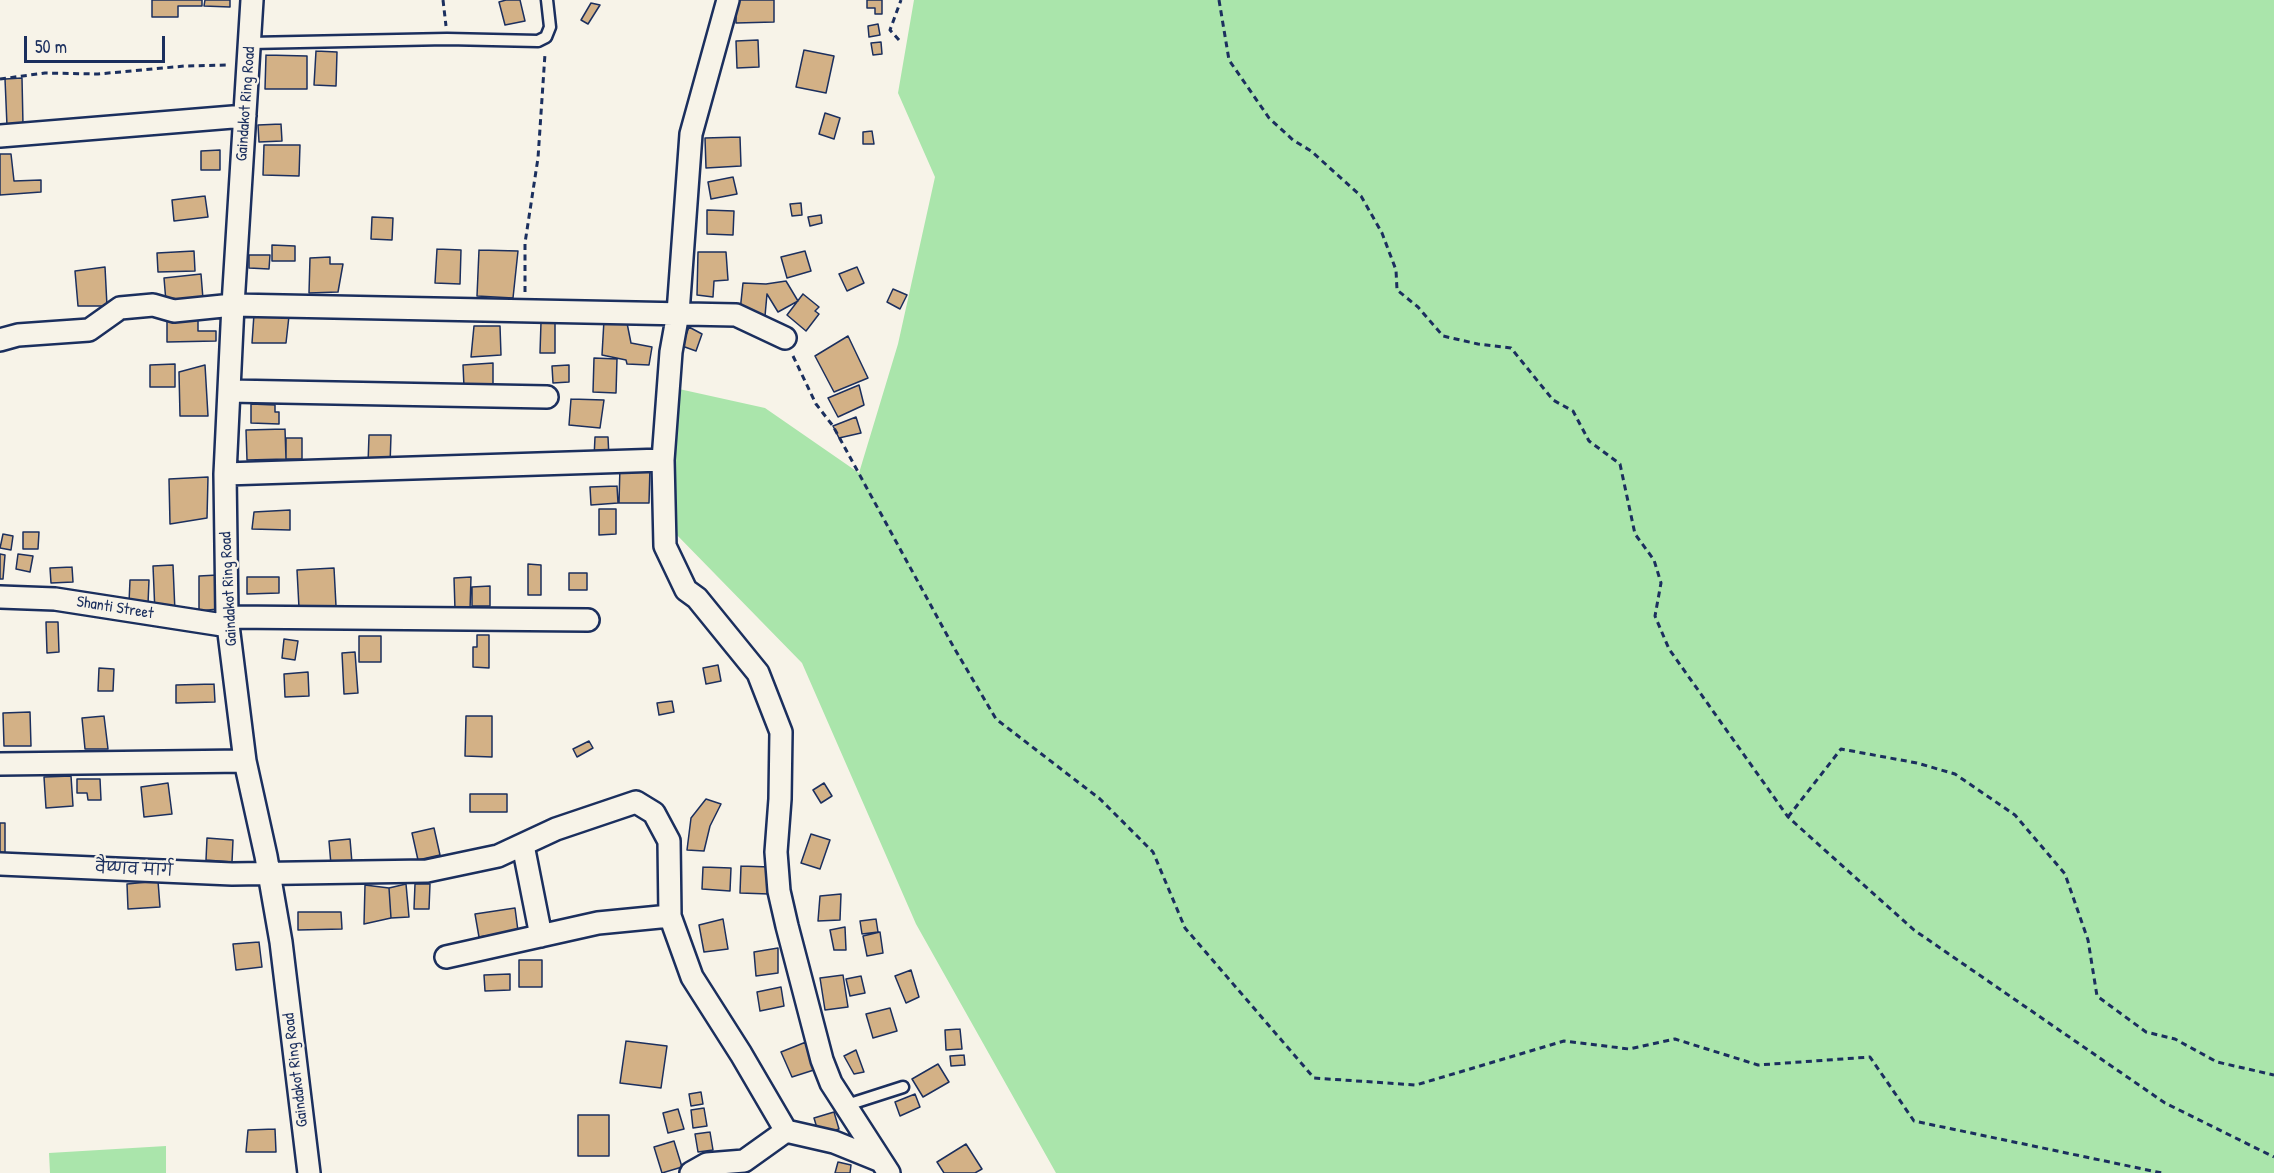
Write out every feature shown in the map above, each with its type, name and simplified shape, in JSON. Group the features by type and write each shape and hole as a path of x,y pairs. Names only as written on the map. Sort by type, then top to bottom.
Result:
{"street":[{"name":"Gaindakot Ring Road","path":"252,0 225,474 228,621 245,761 281,942 309,1173"},
{"path":"728,0 691,134 678,313 671,352 663,460 665,546 686,590 697,598 758,673 781,732 776,852 779,891 822,1060 831,1083 885,1167"},
{"path":"0,136 245,116"},
{"path":"0,340 18,335 89,330 120,308 153,305 174,311 233,305 736,315 785,338"},
{"path":"229,391 547,397"},
{"path":"225,474 663,460"},
{"name":"Shanti Street","path":"0,597 55,599 228,621 588,620"},
{"path":"0,764 245,761"},
{"name":"वैष्णव मार्ग","path":"0,864 232,874 427,871 498,856 556,829 636,802 654,813 669,842 670,915"},
{"path":"523,844 541,936"},
{"path":"446,957 598,923 670,915 692,977 786,1131 834,1142 885,1167"},
{"path":"691,1173 706,1164 744,1161 786,1131"}],"lane":[{"path":"250,43 447,39 538,41 546,37 550,27 547,0"},
{"path":"847,1105 903,1087"}],"path":[{"path":"443,0 447,39"},
{"path":"899,40 890,30 901,0"},
{"path":"1219,0 1228,60 1269,118 1293,140 1311,151 1361,196 1382,233 1396,270 1397,290 1418,307 1443,336 1511,348 1553,400 1573,411 1589,441 1620,464 1635,534 1654,560 1660,583 1655,616 1669,649 1788,817 1914,930 2165,1103 2274,1157"},
{"path":"524,310 525,243 538,158 546,37"},
{"path":"0,79 45,73 98,74 185,66 248,65"},
{"path":"785,338 816,404 833,426 952,646 996,719 1100,799 1153,852 1185,928 1314,1078 1416,1085 1564,1041 1629,1049 1676,1039 1758,1065 1870,1057 1914,1121 2162,1173"},
{"path":"1788,817 1842,749 1917,763 1955,774 2015,815 2064,874 2088,940 2097,996 2146,1032 2175,1039 2217,1062 2274,1075"}],"green space":[{"path":"914,0 2274,0 2274,1173 1056,1173 916,924 802,663 673,531 670,387 765,408 859,473 898,344 935,177 898,93"},
{"path":"166,1146 166,1173 50,1173 49,1153"}],"building":[{"path":"152,0 202,0 202,6 178,6 178,17 152,17"},
{"path":"205,0 230,0 230,7 204,6"},
{"path":"520,0 525,21 505,25 499,2"},
{"path":"736,0 774,0 774,22 736,23"},
{"path":"867,0 882,0 882,14 875,14 875,8 867,8"},
{"path":"591,3 600,5 588,24 581,20"},
{"path":"878,24 880,35 869,37 868,26"},
{"path":"758,40 759,67 737,68 736,41"},
{"path":"881,42 882,54 873,55 871,43"},
{"path":"804,50 834,56 826,93 796,87"},
{"path":"316,51 337,52 336,86 314,85"},
{"path":"266,55 307,56 307,89 265,89"},
{"path":"22,78 23,125 7,126 5,79"},
{"path":"825,113 840,118 834,139 819,134"},
{"path":"281,124 282,141 259,142 258,125"},
{"path":"872,131 874,144 863,144 863,132"},
{"path":"740,137 741,166 706,168 705,138"},
{"path":"264,145 300,145 299,176 263,175"},
{"path":"220,150 220,170 201,170 201,151"},
{"path":"0,154 11,154 14,181 41,180 41,192 0,195"},
{"path":"733,177 737,194 711,199 708,182"},
{"path":"205,196 208,217 174,221 172,200"},
{"path":"801,203 802,215 792,216 790,204"},
{"path":"707,210 734,211 733,235 707,234"},
{"path":"821,215 822,223 810,226 808,217"},
{"path":"372,217 393,218 392,240 371,239"},
{"path":"272,245 295,246 295,261 272,261"},
{"path":"437,249 461,250 460,284 435,283"},
{"path":"479,250 518,251 513,298 477,296"},
{"path":"194,251 195,271 158,272 157,253"},
{"path":"805,251 811,271 787,278 781,257"},
{"path":"698,252 726,252 728,280 714,281 713,297 697,295"},
{"path":"249,255 270,255 269,269 249,268"},
{"path":"330,257 330,264 343,264 338,292 309,293 310,258"},
{"path":"105,267 107,306 78,306 75,271"},
{"path":"857,267 864,283 847,291 839,274"},
{"path":"201,274 203,299 166,302 164,278"},
{"path":"786,281 798,301 778,312 767,294 765,316 740,311 743,283 766,284"},
{"path":"893,289 907,295 900,309 887,302"},
{"path":"803,294 819,307 815,311 819,314 806,331 787,315"},
{"path":"254,314 289,316 286,343 252,343"},
{"path":"167,316 198,316 198,331 216,331 216,341 167,342"},
{"path":"604,320 627,323 631,343 652,347 649,365 627,364 626,360 602,355"},
{"path":"541,322 555,322 555,353 540,353"},
{"path":"474,326 500,326 501,355 471,357"},
{"path":"689,327 702,334 696,351 682,346"},
{"path":"848,336 868,378 834,392 815,356"},
{"path":"594,358 617,359 616,393 593,392"},
{"path":"493,363 493,387 464,387 463,365"},
{"path":"175,364 175,387 150,387 150,365"},
{"path":"205,365 208,416 180,416 179,372"},
{"path":"569,365 569,382 553,383 552,366"},
{"path":"859,385 864,405 838,417 828,398"},
{"path":"571,399 604,400 600,428 569,425"},
{"path":"251,404 275,405 275,412 279,412 279,424 251,423"},
{"path":"856,417 861,433 839,438 833,426"},
{"path":"285,429 286,459 247,460 246,430"},
{"path":"369,435 391,435 390,465 368,464"},
{"path":"595,437 608,437 609,458 594,458"},
{"path":"286,438 302,438 302,459 286,459"},
{"path":"620,466 650,467 649,503 619,503"},
{"path":"208,477 207,518 170,524 169,479"},
{"path":"617,486 618,503 591,505 590,487"},
{"path":"599,509 616,509 616,534 599,535"},
{"path":"290,510 290,530 252,529 254,512"},
{"path":"23,532 39,532 38,549 23,549"},
{"path":"3,534 13,536 11,550 0,548"},
{"path":"0,554 5,555 3,579 0,579"},
{"path":"18,554 33,556 30,572 16,569"},
{"path":"528,564 541,565 541,595 528,595"},
{"path":"173,565 175,612 155,613 153,566"},
{"path":"72,567 73,582 51,583 50,568"},
{"path":"334,568 336,606 299,608 297,570"},
{"path":"569,573 587,573 587,590 569,590"},
{"path":"218,575 218,609 199,611 199,576"},
{"path":"247,577 279,577 279,593 247,594"},
{"path":"471,577 470,610 455,610 454,578"},
{"path":"130,580 149,580 148,604 129,603"},
{"path":"490,586 490,606 472,606 472,587"},
{"path":"46,622 58,622 59,652 47,653"},
{"path":"477,635 489,635 489,668 473,667 473,647 477,647"},
{"path":"359,636 381,636 381,662 359,662"},
{"path":"284,639 298,641 295,660 282,658"},
{"path":"355,652 358,693 344,694 342,653"},
{"path":"718,665 721,681 706,684 703,668"},
{"path":"99,668 114,669 113,691 98,691"},
{"path":"308,672 309,696 285,697 284,674"},
{"path":"214,684 215,702 176,703 176,685"},
{"path":"672,701 674,712 659,715 657,703"},
{"path":"30,712 31,746 4,746 3,713"},
{"path":"104,716 108,749 85,749 82,718"},
{"path":"466,716 492,716 492,757 465,756"},
{"path":"589,741 593,748 577,757 573,749"},
{"path":"71,776 73,806 46,808 44,777"},
{"path":"77,779 100,779 101,800 88,800 87,793 77,793"},
{"path":"168,783 172,814 144,817 141,787"},
{"path":"824,783 832,796 821,803 813,790"},
{"path":"470,794 507,794 507,812 470,812"},
{"path":"706,799 721,804 710,826 704,851 687,850 691,818"},
{"path":"0,823 5,823 5,860 0,859"},
{"path":"434,828 440,855 418,860 412,833"},
{"path":"811,834 830,840 820,869 801,863"},
{"path":"207,838 233,840 232,862 206,860"},
{"path":"350,839 352,863 331,865 329,841"},
{"path":"741,866 770,867 769,894 740,893"},
{"path":"703,867 731,868 730,891 702,889"},
{"path":"158,881 160,907 128,909 127,884"},
{"path":"406,884 409,917 391,918 389,888"},
{"path":"415,884 430,884 429,909 414,909"},
{"path":"365,885 389,888 391,918 364,924"},
{"path":"841,894 840,920 818,921 820,896"},
{"path":"515,908 518,931 479,937 475,914"},
{"path":"298,912 341,912 342,929 298,930"},
{"path":"723,919 728,949 704,952 699,925"},
{"path":"876,919 878,932 862,934 860,921"},
{"path":"845,927 846,950 834,950 830,930"},
{"path":"880,932 883,953 867,956 863,936"},
{"path":"259,942 262,967 236,970 233,944"},
{"path":"778,948 778,973 756,976 754,952"},
{"path":"519,960 542,960 542,987 519,987"},
{"path":"911,970 919,997 906,1003 895,976"},
{"path":"510,974 510,990 485,991 484,975"},
{"path":"843,975 848,1007 825,1010 820,978"},
{"path":"861,976 865,993 850,996 846,979"},
{"path":"781,987 784,1006 760,1011 757,992"},
{"path":"890,1008 897,1031 873,1038 866,1014"},
{"path":"960,1029 962,1049 946,1050 945,1030"},
{"path":"626,1041 667,1046 661,1088 620,1083"},
{"path":"806,1042 817,1069 792,1077 781,1052"},
{"path":"856,1050 864,1072 854,1074 844,1056"},
{"path":"964,1055 965,1065 951,1066 950,1056"},
{"path":"938,1064 949,1082 923,1097 912,1079"},
{"path":"701,1092 703,1104 691,1106 689,1094"},
{"path":"915,1094 920,1107 900,1116 895,1102"},
{"path":"704,1108 707,1126 693,1128 691,1110"},
{"path":"678,1109 684,1129 668,1133 663,1113"},
{"path":"834,1112 839,1129 819,1135 814,1118"},
{"path":"578,1115 609,1115 609,1156 578,1156"},
{"path":"275,1129 276,1152 246,1152 248,1130"},
{"path":"710,1132 713,1150 698,1152 695,1134"},
{"path":"674,1141 682,1167 662,1173 654,1147"},
{"path":"966,1144 982,1169 975,1173 944,1173 937,1162"},
{"path":"838,1162 851,1165 850,1173 835,1173"}]}
